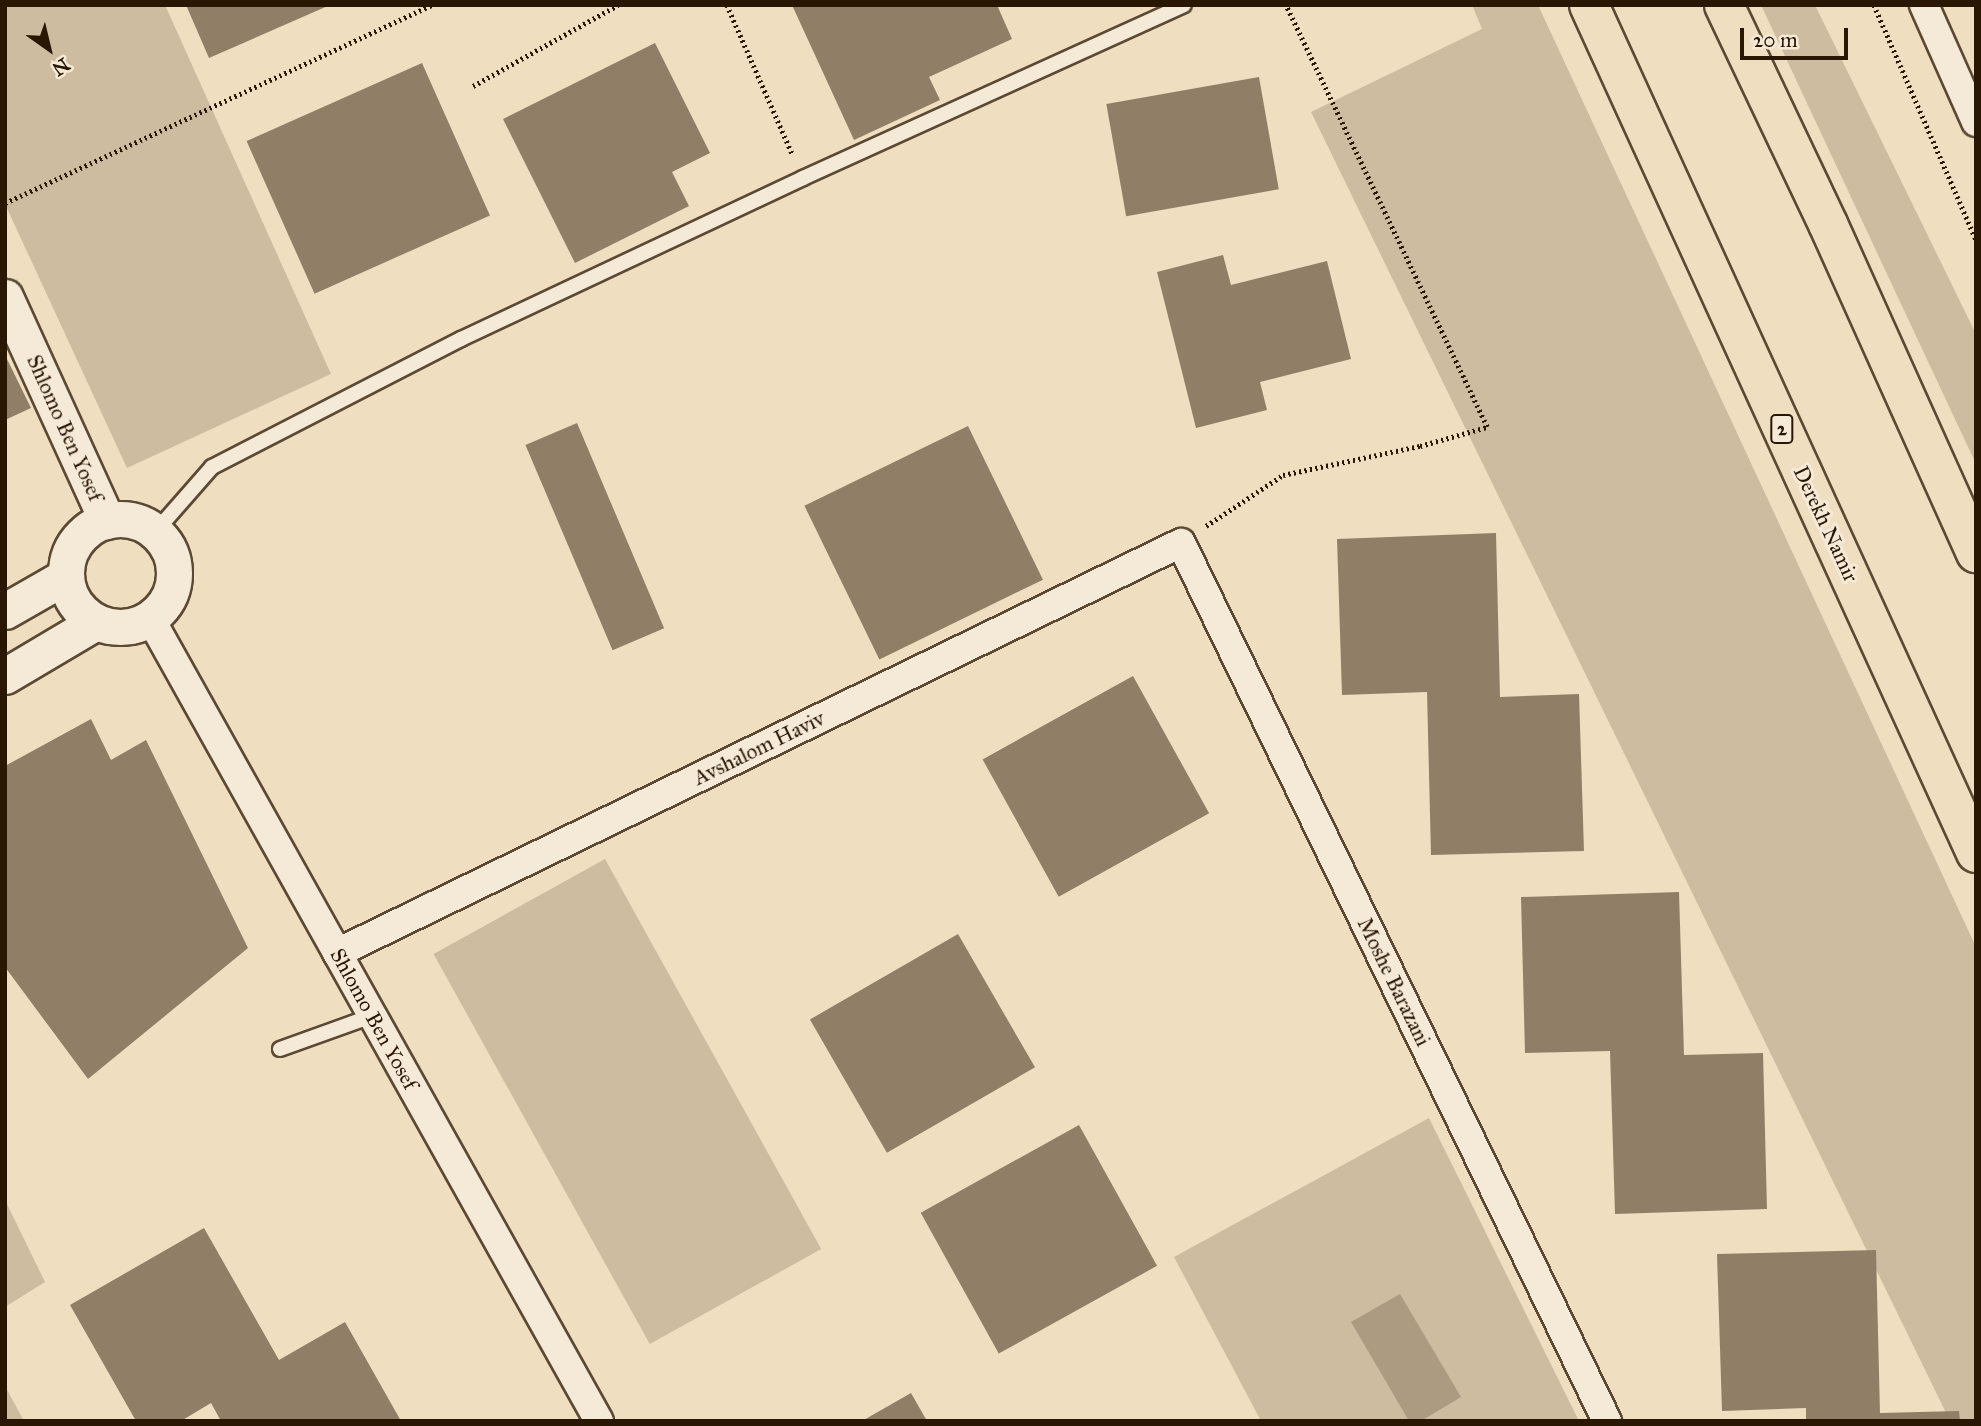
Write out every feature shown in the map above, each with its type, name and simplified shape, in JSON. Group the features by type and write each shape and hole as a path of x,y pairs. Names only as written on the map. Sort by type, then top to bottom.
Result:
{"highway":[{"name":"Derekh Namir","path":"1589,5 1976,853"},
{"path":"1724,5 1828,223 1976,553"}],"street":[{"path":"1924,5 1976,122"},
{"name":"Shlomo Ben Yosef","path":"5,297 107,521"},
{"path":"124,519 141,523 155,532 166,545 173,560 171,593 162,607 150,618 132,625 114,627 96,622 75,603 66,576 68,558 76,541 90,528 107,521 124,519"},
{"name":"Avshalom Haviv","path":"337,953 1181,543"},
{"name":"Moshe Barazani","path":"1181,543 1607,1421"},
{"path":"5,611 66,576"},
{"name":"Shlomo Ben Yosef","path":"150,618 599,1421"},
{"path":"5,676 96,622"}],"lane":[{"path":"155,532 212,467 461,339 803,178 1184,5"},
{"path":"280,1049 372,1016"}],"path":[{"path":"5,203 432,5"},
{"path":"473,86 618,5"},
{"path":"727,5 803,178"},
{"path":"1181,543 1283,475 1420,446 1487,427 1286,5"},
{"path":"1874,5 1976,240"}],"shaded area":[{"path":"5,5 165,5 331,374 127,468 5,204"},
{"path":"1472,5 1538,5 1976,947 1976,1421 1950,1421 1311,112 1482,29"},
{"path":"1761,5 1815,5 1976,334 1976,464"},
{"path":"605,859 821,1249 650,1344 434,954"},
{"path":"1429,1118 1579,1421 1261,1421 1174,1257"},
{"path":"5,1200 45,1282 5,1307"},
{"path":"1400,1294 1461,1397 1421,1421 1409,1421 1351,1322"},
{"path":"5,1386 24,1421 5,1421"}],"building":[{"path":"186,5 330,5 209,58"},
{"path":"792,5 997,5 1012,39 929,77 940,100 854,140"},
{"path":"655,43 710,153 672,172 689,206 575,263 503,119"},
{"path":"422,63 490,216 315,294 247,141"},
{"path":"1259,77 1279,189 1126,216 1106,104"},
{"path":"1223,255 1231,285 1327,261 1351,359 1260,382 1267,410 1196,428 1157,272"},
{"path":"5,355 31,408 5,420"},
{"path":"577,423 664,628 613,650 525,445"},
{"path":"968,426 1043,580 879,659 804,506"},
{"path":"1496,533 1500,697 1579,694 1584,851 1431,855 1427,692 1342,695 1337,539"},
{"path":"1133,676 1209,813 1059,897 983,759"},
{"path":"91,719 111,760 146,740 248,948 88,1079 5,967 5,766"},
{"path":"1679,892 1684,1055 1763,1053 1767,1209 1615,1214 1610,1051 1525,1053 1521,897"},
{"path":"958,934 1035,1067 887,1153 810,1020"},
{"path":"1079,1125 1157,1266 999,1354 921,1213"},
{"path":"204,1228 279,1360 345,1322 401,1421 221,1421 211,1403 181,1421 136,1421 70,1305"},
{"path":"1876,1250 1880,1413 1959,1411 1960,1421 1806,1421 1806,1408 1722,1411 1717,1254"},
{"path":"911,1393 927,1421 862,1421"}]}
